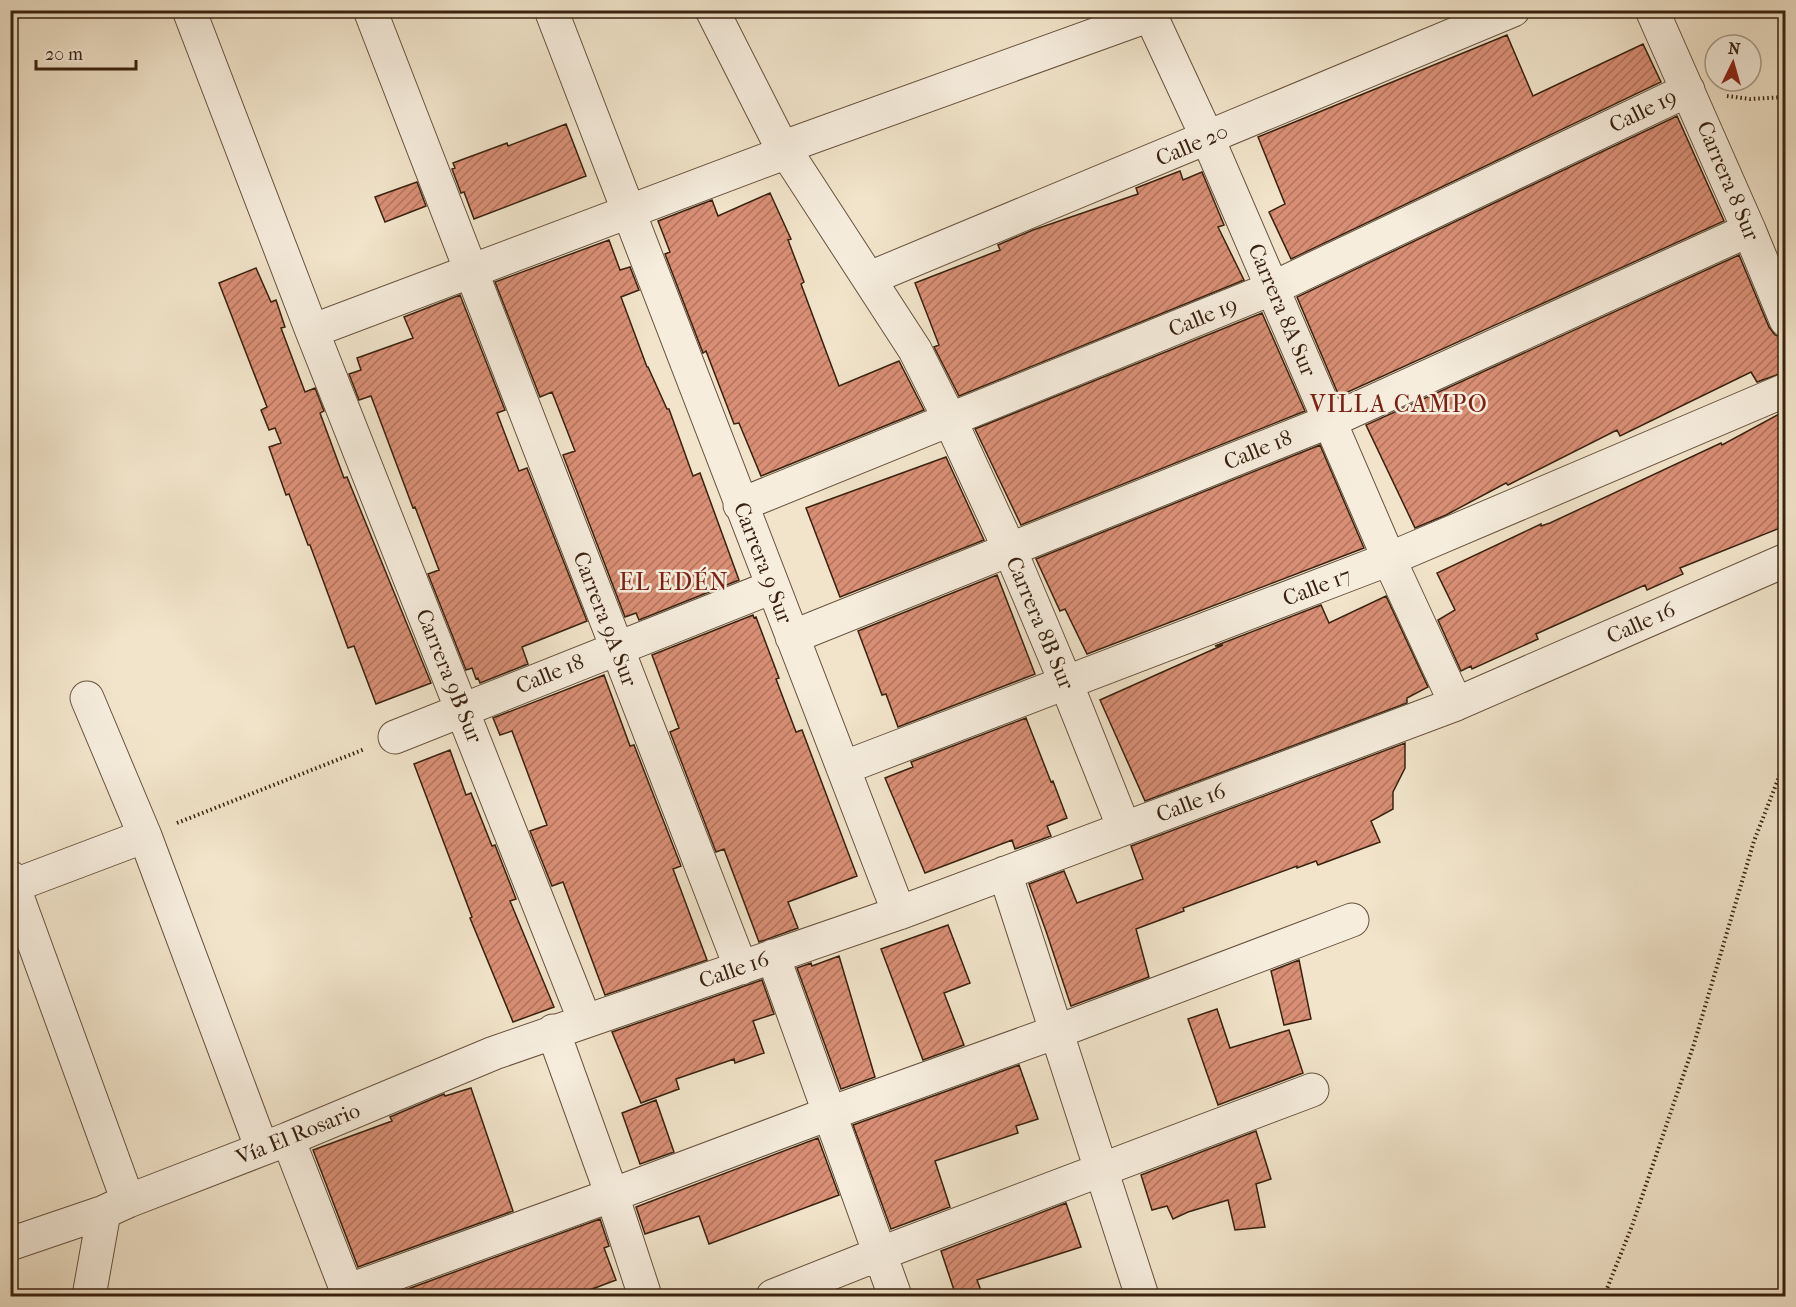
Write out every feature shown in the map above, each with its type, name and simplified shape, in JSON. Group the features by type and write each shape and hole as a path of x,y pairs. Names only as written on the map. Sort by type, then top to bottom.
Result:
{"street":[{"name":"Carrera 9A Sur","path":"370,10 741,968"},
{"name":"Carrera 9 Sur","path":"551,10 899,913"},
{"name":"Calle 20","path":"870,278 1513,10"},
{"name":"Carrera 8 Sur","path":"1652,10 1749,230 1785,320"},
{"name":"Carrera 9B Sur","path":"192,12 312,331 585,1021"},
{"name":"Carrera 8B Sur","path":"717,12 776,135 915,350 950,420 1010,550 1124,828"},
{"path":"312,331 628,213 785,149 1149,13"},
{"name":"Carrera 8A Sur","path":"1149,13 1208,139 1389,559 1455,704"},
{"name":"Calle 19","path":"740,505 1273,288 1688,90"},
{"name":"Calle 18","path":"792,637 1330,421 1749,230"},
{"name":"Calle 17","path":"843,768 1389,559 1785,390"},
{"name":"Calle 16","path":"585,1021 899,913 1455,704 1785,560"},
{"name":"Calle 18","path":"395,737 772,587"},
{"path":"87,698 275,1144 348,1294 1352,920"},
{"path":"89,1296 116,1207 12,883 145,836"},
{"path":"1005,873 1142,1296"},
{"path":"773,956 894,1296"},
{"name":"Vía El Rosario","path":"10,1244 116,1207 494,1053 585,1021"},
{"path":"553,1031 612,1195 645,1296"},
{"path":"773,1296 1312,1090"}],"path":[{"path":"1688,90 1750,99 1785,97"},
{"path":"145,836 395,737"},
{"path":"1604,1296 1632,1226 1675,1101 1754,841 1785,759"}],"building":[{"path":"1507,35 1533,96 1643,44 1661,82 1291,259 1269,212 1285,204 1258,137"},
{"path":"1677,116 1724,221 1339,396 1297,297"},
{"path":"566,124 586,176 474,219 452,169 455,168 453,163 507,143 508,146"},
{"path":"1180,171 1183,180 1202,172 1224,225 1218,227 1244,280 959,396 934,347 939,345 915,283 1000,250 998,245 1033,230 1138,194 1136,188"},
{"path":"417,182 426,206 385,222 375,197"},
{"path":"770,193 791,239 788,240 804,282 801,284 839,386 899,361 924,410 761,476 739,423 734,424 706,351 703,353 665,254 670,252 658,221 712,200 718,216"},
{"path":"609,240 620,270 630,267 639,290 621,297 647,367 669,409 693,476 700,473 739,580 639,620 636,613 625,617 563,455 575,451 552,392 540,397 495,282"},
{"path":"1739,255 1769,327 1775,335 1785,339 1785,372 1757,382 1751,372 1620,436 1617,430 1508,485 1506,483 1446,515 1415,528 1366,425"},
{"path":"256,268 271,302 276,300 285,327 281,328 305,392 315,388 324,411 320,413 344,478 347,477 431,683 376,704 354,646 348,648 310,545 308,545 289,494 286,495 269,447 281,443 275,428 269,430 261,410 267,407 219,283"},
{"path":"460,295 505,410 497,413 519,471 527,468 587,621 522,647 528,664 480,683 472,668 466,670 428,574 439,570 371,396 359,400 349,374 361,370 357,358 413,338 404,317"},
{"path":"1262,313 1305,411 1021,525 975,429"},
{"path":"1785,411 1785,526 1680,568 1683,574 1647,590 1645,585 1536,634 1538,639 1472,669 1471,666 1461,671 1438,620 1455,610 1437,573 1721,443 1722,445"},
{"path":"1320,445 1364,548 1087,654 1065,609 1060,611 1036,559"},
{"path":"946,457 984,540 840,597 806,508"},
{"path":"997,575 1035,674 898,727 886,694 882,695 858,631"},
{"path":"1386,596 1428,687 1407,698 1407,703 1145,801 1100,700 1223,645 1215,646 1321,605 1329,623"},
{"path":"753,615 754,618 756,617 779,678 776,679 796,732 802,730 857,876 788,902 798,928 759,942 724,849 716,852 670,732 679,728 652,655"},
{"path":"604,675 630,746 634,745 681,866 673,869 707,960 605,995 563,882 552,886 530,831 547,825 512,731 500,735 493,718"},
{"path":"1026,718 1067,818 1047,826 1051,836 1015,849 1012,840 925,873 885,778 913,767 911,762"},
{"path":"1405,743 1405,768 1393,792 1393,809 1371,821 1380,842 1318,865 1316,861 1297,868 1297,866 1183,908 1184,911 1136,929 1149,977 1071,1006 1029,884 1064,871 1077,903 1143,879 1131,846"},
{"path":"450,750 466,795 471,793 492,846 495,845 516,899 510,901 554,1007 513,1022 470,918 472,917 414,764"},
{"path":"948,925 970,983 944,993 964,1045 923,1060 881,949"},
{"path":"839,956 875,1077 841,1089 797,968 811,963 812,966"},
{"path":"1299,960 1311,1019 1284,1025 1271,971"},
{"path":"762,980 774,1014 753,1021 764,1053 735,1063 734,1059 676,1079 679,1089 641,1103 612,1032"},
{"path":"1217,1009 1230,1048 1289,1030 1303,1073 1218,1105 1188,1019"},
{"path":"1019,1065 1038,1119 1016,1126 1018,1133 935,1161 950,1207 891,1229 853,1125"},
{"path":"471,1088 513,1211 358,1267 313,1150 392,1121 390,1117 444,1094 445,1096"},
{"path":"656,1100 674,1152 640,1164 622,1113"},
{"path":"1256,1131 1271,1179 1256,1184 1265,1227 1235,1230 1228,1200 1173,1219 1167,1206 1152,1210 1141,1175"},
{"path":"818,1138 839,1195 709,1244 699,1216 645,1234 636,1207"},
{"path":"1066,1203 1081,1247 977,1280 983,1296 956,1296 941,1251"},
{"path":"600,1219 609,1246 604,1248 616,1280 587,1291 571,1296 395,1296 394,1294"}],"district":[{"name":"VILLA CAMPO","path":"1399,404"},
{"name":"EL EDÉN","path":"674,582"}]}
